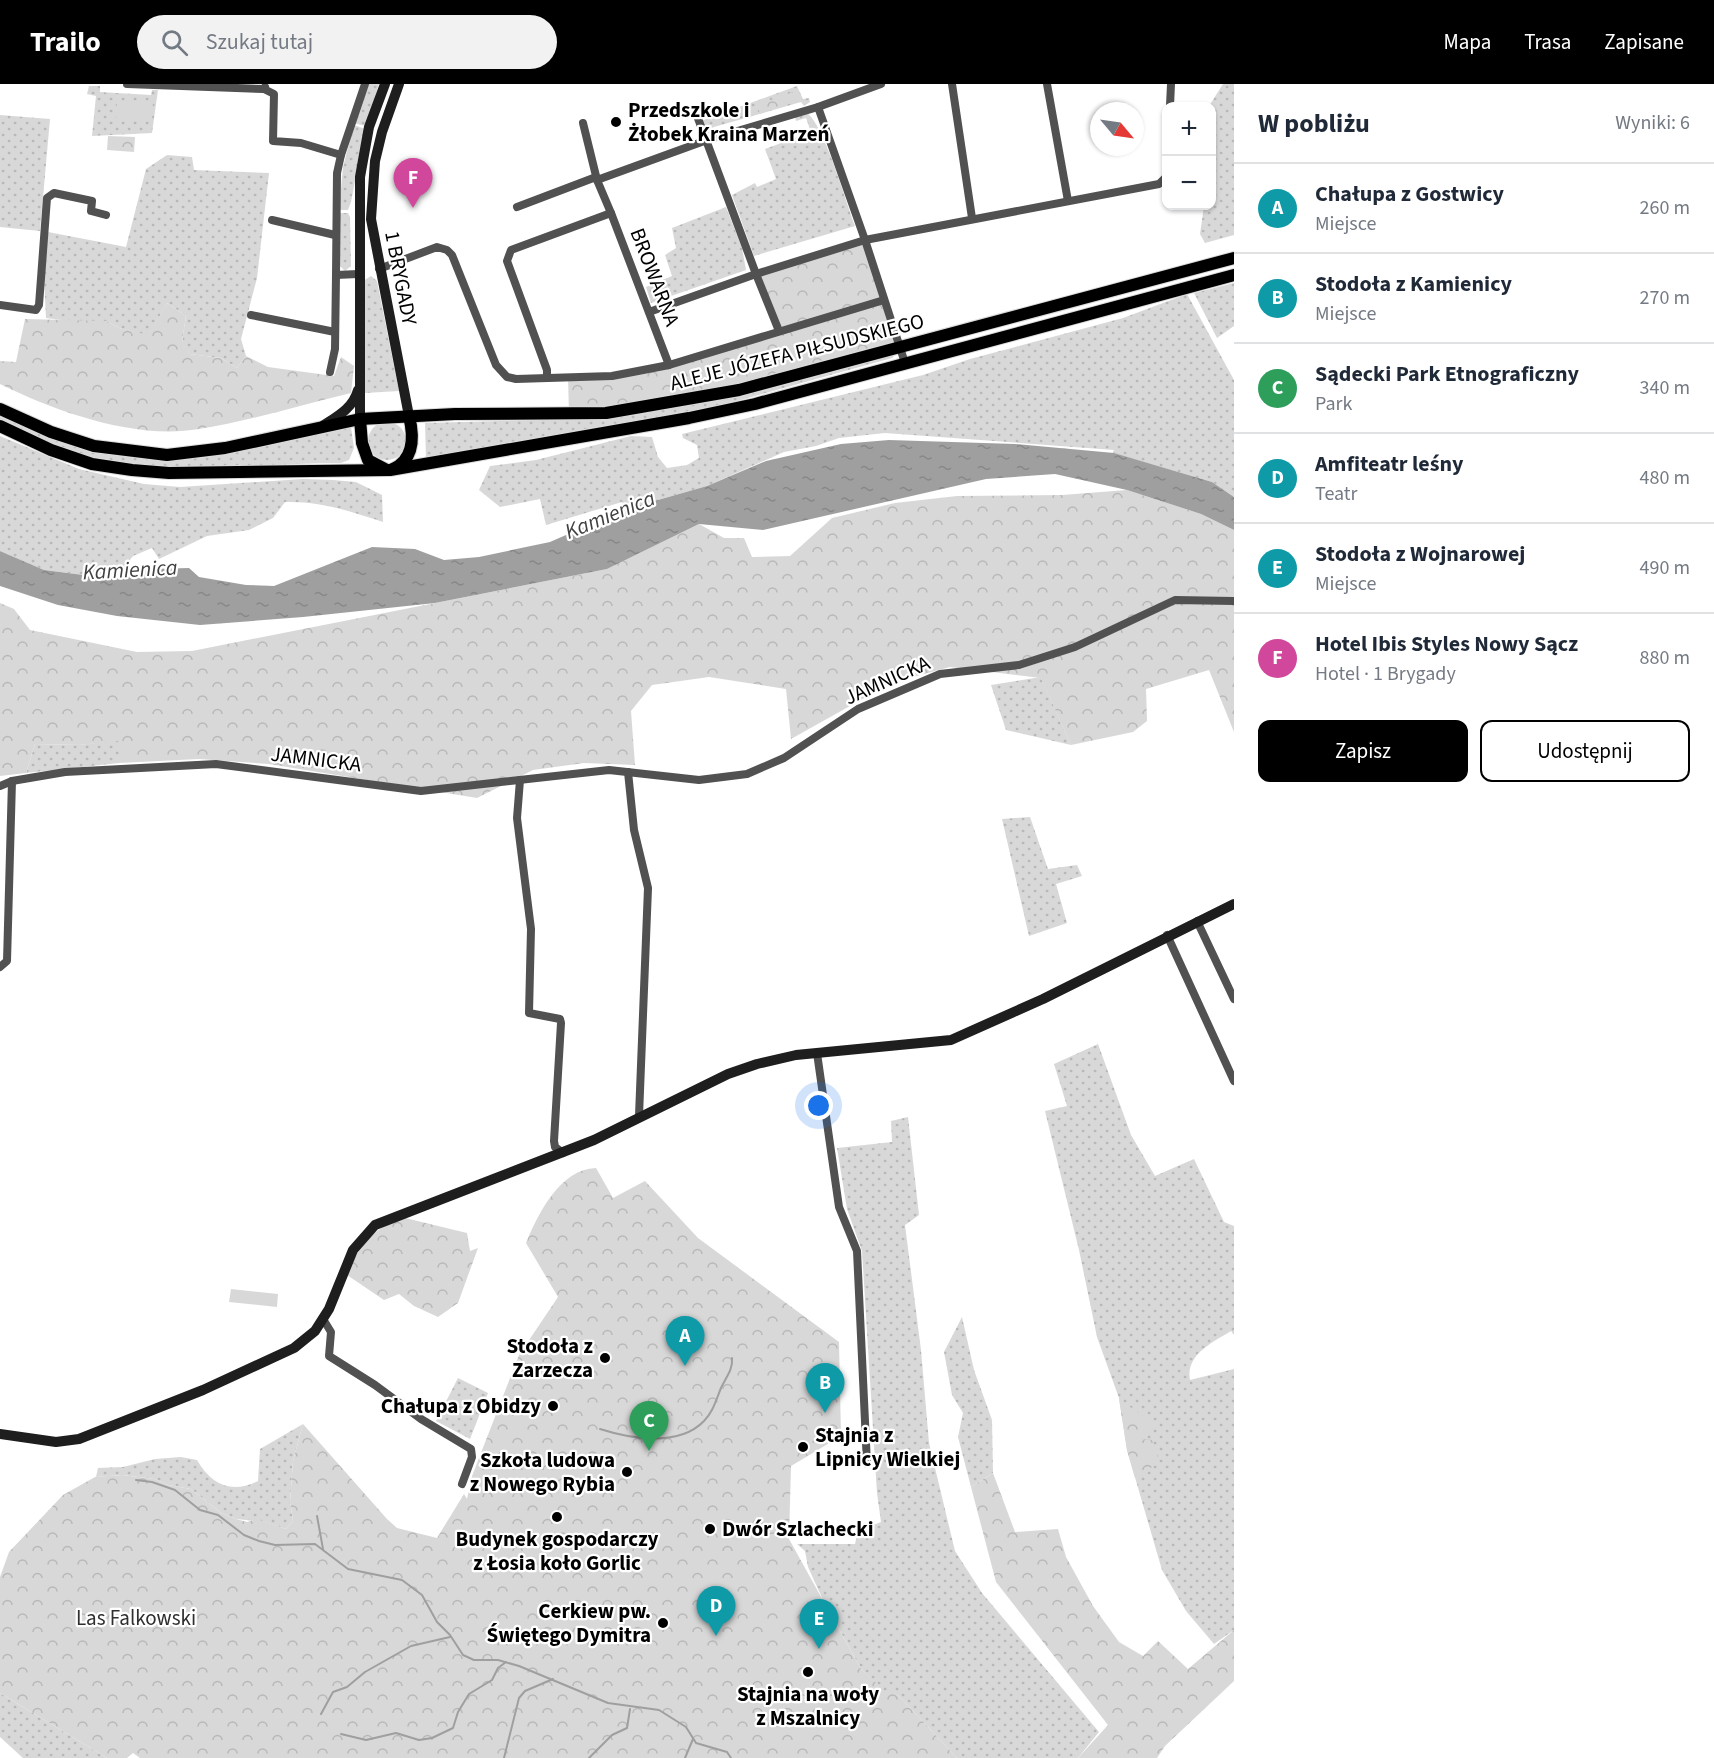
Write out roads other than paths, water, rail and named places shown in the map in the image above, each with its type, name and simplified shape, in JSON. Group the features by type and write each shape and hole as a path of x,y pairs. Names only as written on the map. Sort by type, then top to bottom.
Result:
{"main road":[{"name":"ALEJE JÓZEFA PIŁSUDSKIEGO","path":"0,409 51,432 94,446 167,455 225,448 323,425 360,419 409,416 606,413 739,390 1234,258"},
{"path":"1185,270 1189,287"},
{"name":"ALEJE JÓZEFA PIŁSUDSKIEGO","path":"0,426 51,450 92,464 132,470 169,473 390,470 689,418 1234,275"},
{"name":"1 BRYGADY","path":"390,470 397,467 409,455 412,445 409,416"},
{"path":"360,419 362,443 368,460 380,468 390,470"}],"street":[{"path":"127,84 265,86 274,94 273,141 301,143 341,155"},
{"path":"330,372 335,350 337,172 363,84"},
{"name":"1 BRYGADY","path":"360,419 358,274 360,177 369,127 385,84"},
{"name":"1 BRYGADY","path":"399,84 382,132 371,187 371,219 409,416"},
{"path":"517,207 707,140 818,107 881,84"},
{"path":"952,84 972,218"},
{"path":"1047,84 1068,201"},
{"path":"1170,102 1171,84"},
{"path":"818,107 865,240 904,363"},
{"path":"696,112 779,331"},
{"path":"582,123 597,179 611,213"},
{"path":"649,312 756,274 865,240 1159,184 1162,181"},
{"path":"0,305 30,311 36,310 39,305 47,198 54,193 92,201 91,211 106,215"},
{"name":"BROWARNA","path":"547,378 547,370 507,261 508,254 511,250 611,213 669,365"},
{"path":"273,220 335,235"},
{"path":"336,275 358,274 379,269 437,247 447,250 452,255 496,365 507,377 516,379 612,376 669,365 884,300"},
{"path":"251,315 335,332"},
{"path":"323,425 342,413 354,400 359,384"},
{"name":"JAMNICKA","path":"0,786 12,781 65,772 216,764 421,790 609,770 699,780 747,774 784,758 858,709 940,674 1019,665 1075,647 1175,600 1234,601"},
{"path":"628,772 634,830 648,888 639,1116"},
{"path":"520,780 517,818 531,929 529,1013 560,1019 561,1023 554,1141 555,1147 562,1153"},
{"path":"0,967 7,961 12,781"},
{"path":"0,1434 56,1442 79,1439 203,1390 294,1348 315,1331 323,1319 353,1250 375,1225 562,1153 728,1074 757,1064 817,1053 951,1040 1043,999 1167,935 1234,904"},
{"path":"1197,921 1234,999"},
{"path":"1167,935 1234,1081"},
{"path":"817,1053 839,1207 858,1251 867,1464"},
{"path":"323,1319 331,1332 329,1356 375,1385 421,1419 471,1449 472,1457 462,1484"}],"water":[{"path":"889,440 1015,444 1114,453 1212,482 1234,497 1234,530 1201,514 1127,490 1055,474 986,479 763,530 699,524 607,569 435,603 200,625 117,616 58,605 0,586 0,551 44,570 115,579 149,569 189,568 199,577 246,585 274,586 372,547 415,549 444,560 479,557 550,542 623,510 707,486 766,461 841,444"}],"waterway":[{"path":"600,1429 640,1438 668,1438 694,1429 712,1410 730,1370 732,1358"},
{"path":"136,1480 152,1482 175,1490 200,1510 218,1515 244,1535 259,1541 275,1545 315,1544 348,1569 402,1580 422,1595 437,1622 450,1635 463,1655 474,1660 498,1660 519,1666 608,1703 659,1710 686,1727 696,1743 727,1752 731,1758"},
{"path":"317,1516 323,1549"},
{"path":"321,1714 333,1692 347,1687 365,1672 411,1646 450,1637"},
{"path":"341,1734 366,1740 396,1733 419,1740 432,1738 453,1728 458,1712 469,1694 492,1680 498,1668 506,1662"},
{"path":"504,1758 519,1698 525,1691 553,1679"},
{"path":"589,1758 612,1735 627,1728 630,1709"},
{"path":"685,1758 693,1739"}],"place":[{"name":"Przedszkole i Żłobek Kraina Marzeń","path":"616,122"},
{"name":"Hotel Ibis Styles Nowy Sącz","path":"413,208"},
{"name":"Stodoła z Zarzecza","path":"605,1358"},
{"name":"Chałupa z Gostwicy","path":"685,1366"},
{"name":"Chałupa z Obidzy","path":"553,1406"},
{"name":"Stodoła z Kamienicy","path":"825,1413"},
{"name":"Stajnia z Lipnicy Wielkiej","path":"803,1447"},
{"name":"Sądecki Park Etnograficzny","path":"649,1451"},
{"name":"Szkoła ludowa z Nowego Rybia","path":"627,1472"},
{"name":"Budynek gospodarczy z Łosia koło Gorlic","path":"557,1517"},
{"name":"Dwór Szlachecki","path":"710,1529"},
{"name":"Cerkiew pw. Świętego Dymitra","path":"663,1623"},
{"name":"Amfiteatr leśny","path":"716,1636"},
{"name":"Stodoła z Wojnarowej","path":"819,1649"},
{"name":"Stajnia na woły z Mszalnicy","path":"808,1672"}],"water label":[{"name":"Kamienica","path":"610,515"},
{"name":"Kamienica","path":"130,570"}],"park label":[{"name":"Las Falkowski","path":"136,1618"}]}
